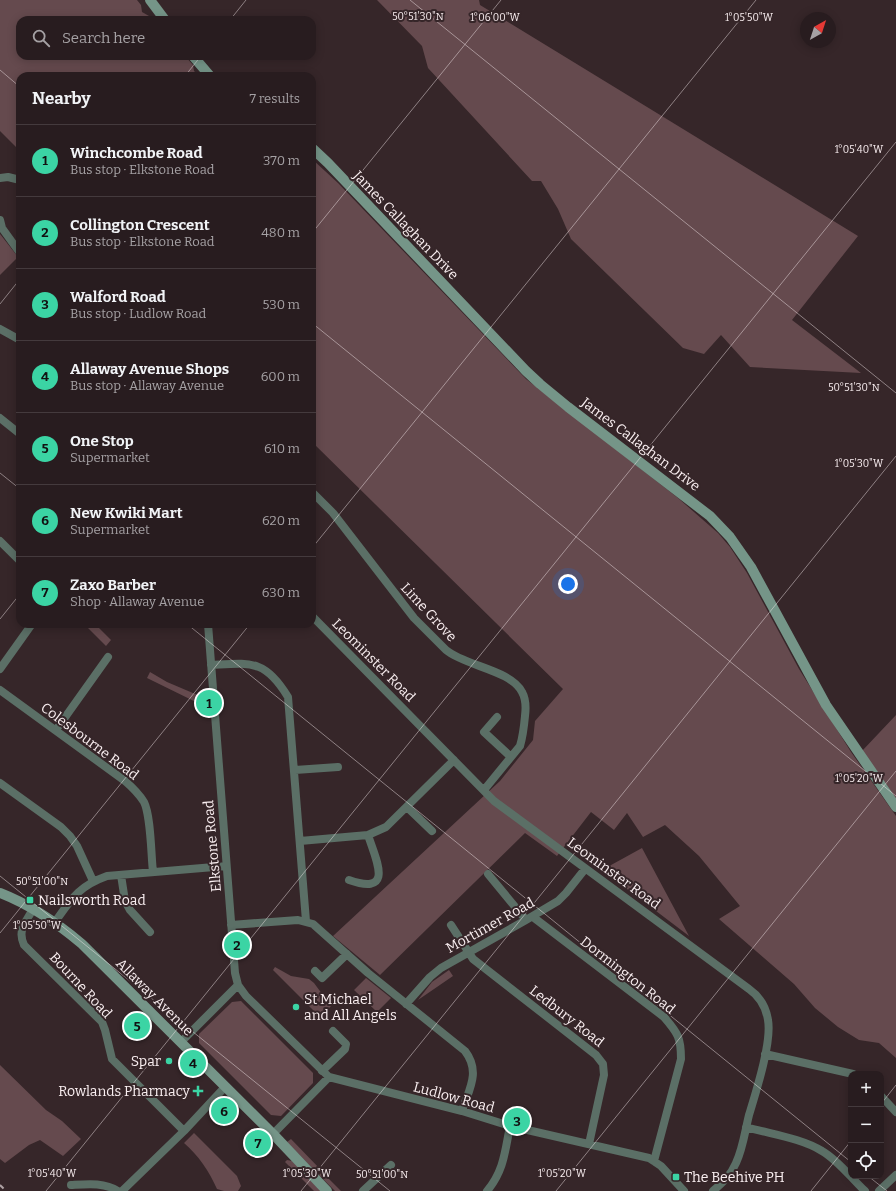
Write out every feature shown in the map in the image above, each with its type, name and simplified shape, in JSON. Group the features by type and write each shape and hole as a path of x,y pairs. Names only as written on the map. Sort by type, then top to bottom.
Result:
{"street":[{"path":"150,0 162,16"},
{"path":"196,60 207,72"},
{"name":"James Callaghan Drive","path":"316,152 540,384 692,501 721,526 741,551 751,567 826,705 896,807"},
{"path":"0,178 16,178"},
{"path":"0,220 2,228 16,247"},
{"path":"0,329 16,338"},
{"path":"0,418 16,431"},
{"name":"Lime Grove","path":"316,496 333,513 414,618 446,650 517,684 523,693 525,712 523,738 520,746 484,790"},
{"path":"0,541 16,557"},
{"name":"Leominster Road","path":"316,620 494,801 753,992 763,1005 768,1020 768,1036 765,1054 740,1155 726,1179 713,1191"},
{"path":"0,669 29,628"},
{"name":"Elkstone Road","path":"208,628 226,866 235,973 238,986"},
{"path":"56,730 108,656"},
{"path":"211,665 249,663 264,669 278,681 288,697 306,921"},
{"name":"Colesbourne Road","path":"0,690 125,781 138,793 148,816 153,872"},
{"path":"497,717 484,732 511,757"},
{"path":"300,842 368,836 386,827 454,760"},
{"path":"295,770 338,766"},
{"path":"0,783 61,827 70,836 78,846 94,881"},
{"path":"407,807 432,831"},
{"path":"349,880 365,885 373,884 378,879 380,872 368,836"},
{"path":"55,922 73,897 84,887 107,876 226,866"},
{"name":"Mortimer Road","path":"406,1004 441,968 558,901 585,869"},
{"path":"121,874 125,901 130,910 150,932"},
{"name":"Dormington Road","path":"488,874 529,918 664,1017 674,1029 681,1045 681,1059 654,1161"},
{"name":"Allaway Avenue","path":"0,892 55,922 82,944 181,1042 327,1191"},
{"name":"Bourne Road","path":"33,909 20,931 24,945 102,1022 112,1059 184,1131"},
{"path":"231,925 298,920 313,924 346,954 465,1051 470,1057 474,1074 462,1111"},
{"name":"Ledbury Road","path":"451,925 470,952 473,959 596,1055 603,1064 604,1076 589,1144"},
{"path":"315,971 322,978 346,954"},
{"path":"181,1042 238,986 246,996 329,1077 272,1134"},
{"path":"322,1071 345,1049 346,1044 333,1031"},
{"path":"765,1054 848,1073"},
{"name":"Ludlow Road","path":"329,1077 462,1111 510,1126 649,1158 661,1166 684,1191"},
{"path":"122,1191 184,1131 225,1087"},
{"path":"884,1099 896,1112"},
{"path":"487,1191 495,1181 500,1170 510,1126"},
{"path":"746,1127 810,1144 833,1159 865,1191"},
{"path":"363,1191 390,1165"},
{"path":"879,1191 896,1175"},
{"path":"71,1185 103,1185 109,1186 118,1191"}],"shaded area":[{"path":"0,0 137,0 141,5 142,12 149,16 16,16 16,60 189,60 193,65 195,72 16,72 16,147 0,131"},
{"path":"377,0 479,0 480,5 858,236 792,320 861,373 750,367 721,335 704,354 683,348 571,239 558,209 541,181 532,181 428,68 422,46"},
{"path":"316,163 338,183 526,379 678,498 718,533 730,547 747,573 799,669 851,752 896,816 896,1058 879,1043 859,1040 838,1027 815,1008 794,984 719,919 740,906 699,856 665,825 643,837 627,813 614,830 591,812 557,856 525,833 380,975 333,936 500,781 533,740 535,721 563,689 316,446"},
{"path":"0,234 16,254 16,259 0,275"},
{"path":"88,628 99,628 111,640 106,646"},
{"path":"150,672 167,682 207,699 206,707 147,678"},
{"path":"896,715 896,800 862,751"},
{"path":"642,848 689,936 602,870"},
{"path":"275,967 291,976 309,979 314,983 331,1006 320,1017 273,970"},
{"path":"449,970 453,976 418,1000 432,982"},
{"path":"366,978 391,998 377,1012 354,990"},
{"path":"241,1001 313,1073 313,1083 281,1116 271,1115 199,1043 199,1034 232,1002"},
{"path":"0,1065 46,1110 62,1121 81,1139 63,1156 40,1140 29,1145 5,1163 0,1159"},
{"path":"194,1133 237,1176 241,1186 238,1191 224,1191 217,1189 203,1164 184,1143"},
{"path":"291,1139 320,1169 316,1172 287,1142"},
{"path":"287,1160 292,1161 321,1191 314,1191 285,1162"},
{"path":"322,1172 341,1191 335,1191 319,1175"}],"railway":[{"path":"0,1185 6,1191"}],"place":[{"name":"Winchcombe Road","path":"209,703"},
{"name":"Nailsworth Road","path":"30,900"},
{"name":"Collington Crescent","path":"237,945"},
{"name":"St Michael and All Angels","path":"296,1007"},
{"name":"One Stop","path":"137,1026"},
{"name":"Spar","path":"169,1061"},
{"name":"Allaway Avenue Shops","path":"193,1063"},
{"name":"Rowlands Pharmacy","path":"198,1091"},
{"name":"New Kwiki Mart","path":"224,1111"},
{"name":"Walford Road","path":"517,1121"},
{"name":"Zaxo Barber","path":"258,1143"},
{"name":"The Beehive PH","path":"676,1177"}]}
